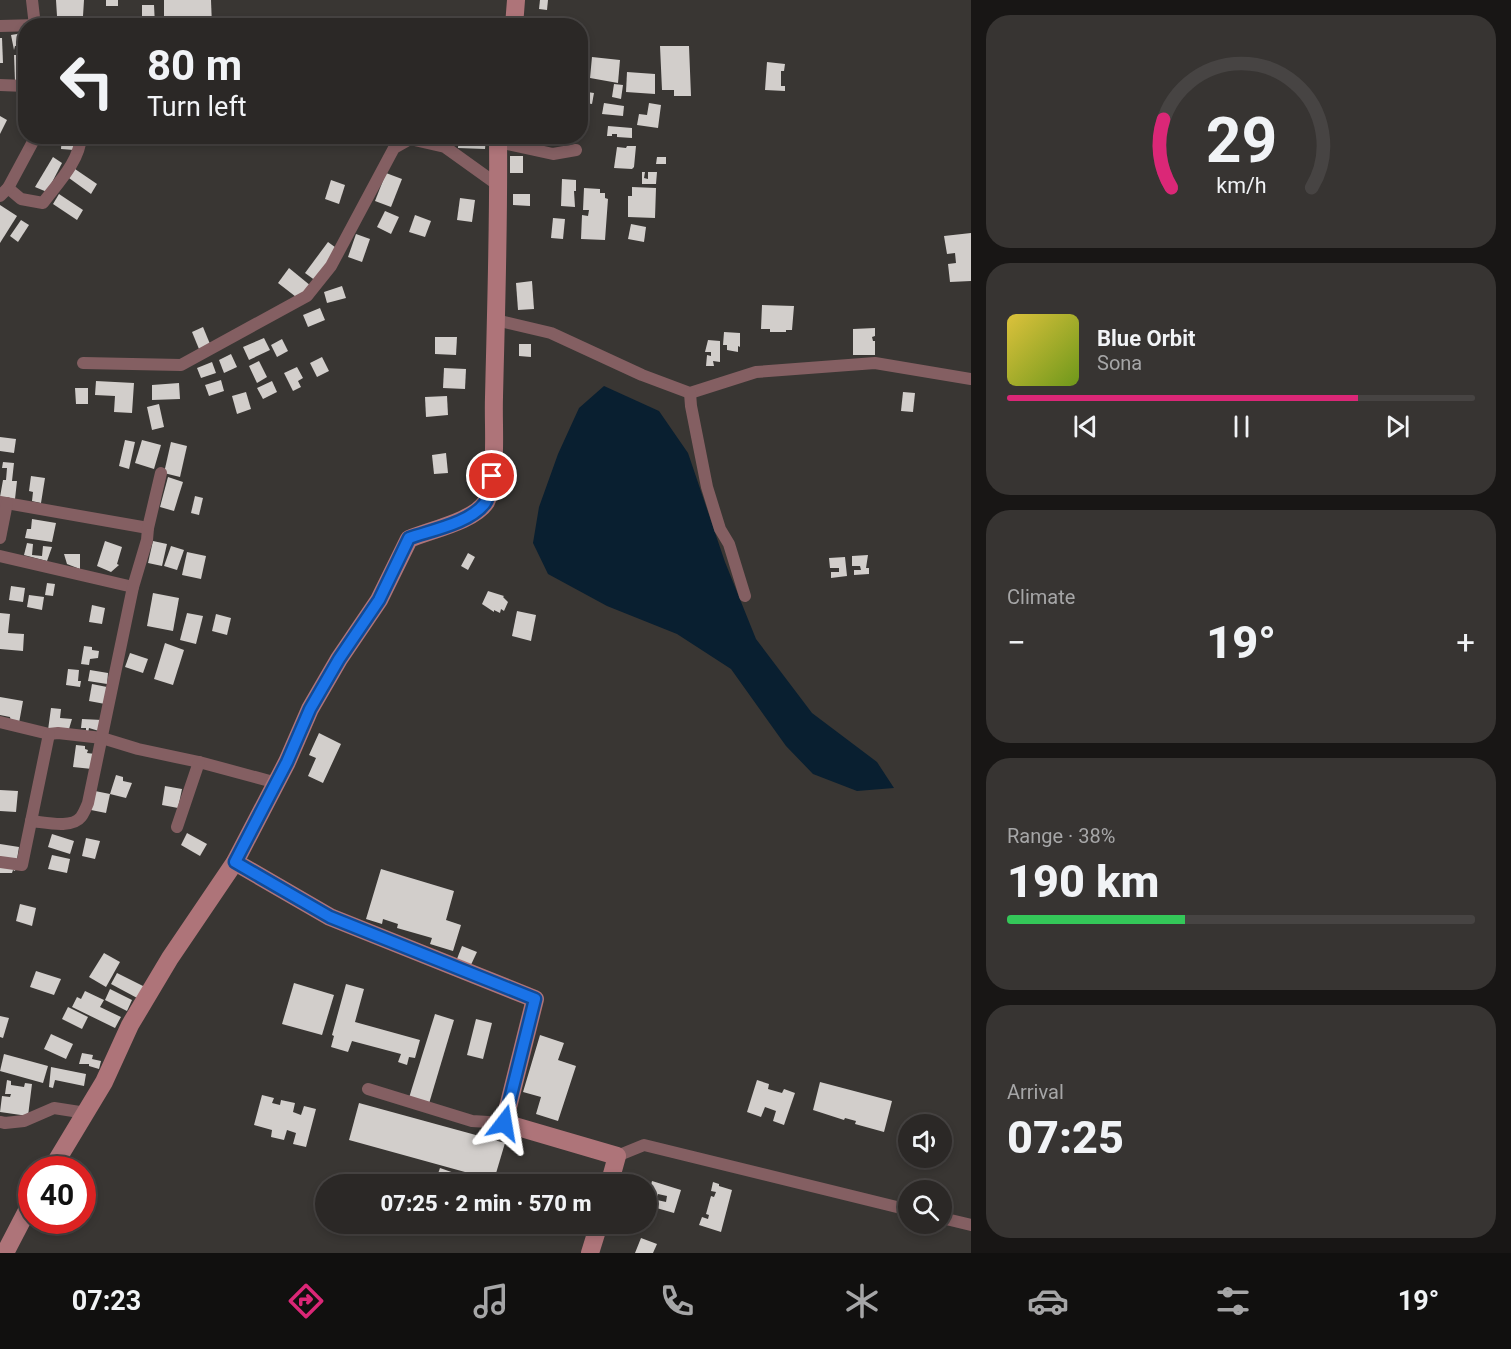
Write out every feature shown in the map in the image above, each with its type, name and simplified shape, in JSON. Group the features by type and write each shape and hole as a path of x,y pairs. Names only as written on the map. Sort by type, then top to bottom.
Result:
{"street":[{"path":"32,0 34,18"},
{"path":"515,18 516,0"},
{"path":"0,26 18,25"},
{"path":"0,85 18,86"},
{"path":"31,144 4,192 21,199 43,203 70,166 81,144"},
{"path":"83,363 181,365 307,296 331,266 394,148 401,144"},
{"path":"432,144 445,147 498,185"},
{"path":"60,1156 104,1082 130,1025 164,967 235,862 277,783 310,709 339,659 379,600 409,538 461,520 475,513 486,501 495,448 493,405 498,144"},
{"path":"516,144 553,154 576,150"},
{"path":"496,320 551,333 642,375 690,393 756,372 874,363 971,379"},
{"path":"690,393 707,487 720,529 729,544 745,596"},
{"path":"31,821 67,824 77,821 88,803 133,586 147,540 162,473"},
{"path":"0,538 3,502 148,528"},
{"path":"0,556 133,586"},
{"path":"0,722 49,734 102,738 277,783"},
{"path":"0,862 21,865 49,734"},
{"path":"177,827 199,762"},
{"path":"235,862 330,917 535,999 504,1123"},
{"path":"368,1089 472,1121 504,1123 617,1156 644,1145 898,1207"},
{"path":"0,1122 24,1121 54,1108 86,1113"},
{"path":"612,1174 617,1156"},
{"path":"952,1220 971,1225"},
{"path":"5,1253 18,1228"},
{"path":"590,1253 595,1234"}],"water":[{"path":"604,386 659,411 688,453 725,562 756,639 812,713 877,762 894,788 857,791 813,774 786,746 731,669 677,634 607,606 548,574 533,543 539,507 558,454 579,408"}],"building":[{"path":"56,0 84,0 83,16 57,16"},
{"path":"106,0 118,0 118,6 106,6"},
{"path":"164,0 211,0 212,18 164,18"},
{"path":"540,0 548,0 547,10 539,9"},
{"path":"142,5 154,5 155,18 138,18 142,16"},
{"path":"17,34 18,46 15,46 14,50 11,35"},
{"path":"0,38 2,38 3,63 0,63"},
{"path":"660,46 689,46 691,96 674,96 674,90 662,90"},
{"path":"14,55 18,55 18,82 15,82"},
{"path":"592,57 620,60 618,83 590,78"},
{"path":"767,62 785,64 784,71 781,71 781,86 785,86 785,91 765,90"},
{"path":"627,72 655,74 655,94 626,92"},
{"path":"614,84 623,85 621,99 612,97"},
{"path":"588,92 594,93 592,104 588,103"},
{"path":"604,103 624,106 623,116 602,114"},
{"path":"649,103 661,105 658,128 637,125 639,114 647,115"},
{"path":"0,116 7,120 0,134"},
{"path":"608,126 632,128 632,138 617,137 617,134 607,136"},
{"path":"61,144 75,144 74,150 61,149"},
{"path":"458,144 485,144 485,149 458,148"},
{"path":"636,146 634,167 632,169 614,168 617,147 626,148"},
{"path":"510,156 523,156 523,173 510,173"},
{"path":"53,157 62,163 47,192 35,187"},
{"path":"657,157 666,157 666,164 656,164"},
{"path":"75,169 97,184 91,194 69,178"},
{"path":"642,172 645,172 644,178 648,179 648,172 657,172 656,184 642,184"},
{"path":"386,173 402,179 391,207 375,201"},
{"path":"562,179 576,180 575,207 561,206"},
{"path":"331,180 345,185 339,204 325,199"},
{"path":"632,187 656,188 655,218 628,217 628,196 632,196"},
{"path":"584,188 600,189 600,193 605,193 605,198 608,199 605,240 581,239 582,215 588,216 589,210 583,210"},
{"path":"59,194 83,210 77,220 53,204"},
{"path":"513,194 530,194 530,206 513,205"},
{"path":"460,198 475,200 472,222 457,220"},
{"path":"0,205 17,216 0,243"},
{"path":"385,211 399,217 391,234 377,227"},
{"path":"415,215 431,221 425,237 409,232"},
{"path":"553,218 565,219 563,239 551,238"},
{"path":"21,220 29,225 18,242 10,236"},
{"path":"631,224 646,227 644,242 628,239"},
{"path":"971,233 971,281 950,282 948,264 956,263 955,253 947,254 944,236"},
{"path":"356,234 370,239 362,262 348,257"},
{"path":"328,242 339,250 316,281 305,273"},
{"path":"289,268 311,286 300,300 278,283"},
{"path":"532,281 534,309 518,310 516,283"},
{"path":"342,286 346,298 327,303 324,292"},
{"path":"762,305 794,306 792,330 770,332 770,329 761,329"},
{"path":"320,308 325,320 308,327 303,315"},
{"path":"203,327 210,344 199,349 192,332"},
{"path":"875,328 875,336 872,337 875,341 875,355 853,355 853,329"},
{"path":"724,332 740,333 738,352 727,350 727,345 723,345"},
{"path":"435,337 457,337 456,355 435,354"},
{"path":"264,338 270,350 249,360 243,347"},
{"path":"282,339 288,351 277,357 271,345"},
{"path":"708,340 720,341 720,362 713,361 714,366 706,366 707,355 711,356 711,352 705,352"},
{"path":"519,344 531,344 531,357 519,356"},
{"path":"231,354 237,367 224,373 219,360"},
{"path":"322,357 329,371 317,377 310,363"},
{"path":"259,361 267,377 257,383 249,366"},
{"path":"212,362 216,373 201,378 197,368"},
{"path":"297,367 303,378 298,381 301,387 293,391 284,373"},
{"path":"444,368 466,369 465,389 443,388"},
{"path":"221,380 224,391 209,396 205,385"},
{"path":"96,381 134,383 132,413 114,412 115,396 95,395"},
{"path":"272,381 277,392 263,399 257,388"},
{"path":"179,383 180,399 152,400 152,385"},
{"path":"75,388 88,388 88,404 76,404"},
{"path":"246,392 251,409 237,414 232,396"},
{"path":"903,392 915,393 913,412 901,411"},
{"path":"447,396 448,415 426,417 425,397"},
{"path":"159,404 164,427 152,430 147,407"},
{"path":"0,437 16,439 14,453 0,451"},
{"path":"125,440 135,442 129,469 119,466"},
{"path":"142,440 161,445 154,469 135,463"},
{"path":"171,442 187,446 180,477 164,473"},
{"path":"446,453 448,473 434,474 432,455"},
{"path":"3,462 14,463 12,481 17,481 15,499 0,497 3,480 6,480 7,468 2,468"},
{"path":"31,476 45,478 41,503 32,501 33,492 29,491"},
{"path":"168,477 183,482 174,511 160,507"},
{"path":"195,496 203,498 199,515 191,513"},
{"path":"32,519 56,523 52,542 25,538 27,529 31,529"},
{"path":"105,541 122,547 117,564 119,565 111,572 97,566"},
{"path":"153,541 167,544 162,566 148,563"},
{"path":"27,543 33,544 32,555 42,556 43,546 52,547 47,561 24,555"},
{"path":"171,546 184,550 177,570 164,566"},
{"path":"187,552 206,556 201,579 182,575"},
{"path":"468,553 475,557 468,570 461,566"},
{"path":"64,554 80,554 80,569 67,564"},
{"path":"868,555 866,568 869,568 869,574 854,575 854,570 861,570 860,566 852,566 852,556"},
{"path":"845,557 847,576 831,578 831,572 839,572 839,568 830,568 829,558"},
{"path":"47,583 55,584 53,596 45,595"},
{"path":"11,586 25,588 23,602 9,600"},
{"path":"488,591 504,596 508,602 504,611 501,609 500,613 494,610 494,612 482,604"},
{"path":"153,593 179,598 173,631 147,626"},
{"path":"29,595 44,597 42,610 27,607"},
{"path":"92,605 105,608 102,624 89,622"},
{"path":"517,611 536,615 531,641 512,636"},
{"path":"0,613 10,614 8,633 24,634 23,651 0,649"},
{"path":"187,613 203,616 196,644 180,640"},
{"path":"216,614 231,618 227,635 212,631"},
{"path":"165,643 184,650 173,685 154,679"},
{"path":"84,646 99,651 98,658 90,659 89,665 81,664"},
{"path":"130,653 148,659 143,673 125,667"},
{"path":"68,669 79,670 80,687 66,685"},
{"path":"90,670 108,673 107,684 88,681"},
{"path":"92,684 107,687 105,704 89,701"},
{"path":"0,697 23,701 19,723 11,722 10,717 0,715"},
{"path":"51,708 61,709 60,718 72,719 69,729 48,730"},
{"path":"82,719 102,720 99,731 89,728 86,733 86,728 81,728"},
{"path":"319,733 341,744 323,783 308,776 316,758 309,755"},
{"path":"76,745 85,746 87,753 95,754 92,769 73,767"},
{"path":"116,775 123,777 123,781 132,783 126,798 110,794"},
{"path":"165,786 182,789 178,808 162,805"},
{"path":"0,790 18,791 16,812 0,811"},
{"path":"95,791 110,794 106,813 91,810"},
{"path":"187,833 207,844 200,856 181,845"},
{"path":"52,834 74,841 70,854 48,847"},
{"path":"86,838 100,841 95,859 82,856"},
{"path":"0,844 19,847 15,871 13,870 12,873 0,873"},
{"path":"52,855 70,859 67,873 48,869"},
{"path":"381,869 454,891 446,920 461,925 453,951 430,944 432,938 397,928 398,924 383,919 382,924 366,919"},
{"path":"20,904 36,908 32,926 16,921"},
{"path":"462,946 477,952 469,969 455,964"},
{"path":"104,953 120,962 106,987 89,977"},
{"path":"36,971 61,979 54,995 30,987"},
{"path":"117,973 145,987 139,999 111,984"},
{"path":"294,983 334,995 322,1035 282,1024"},
{"path":"346,984 364,989 355,1022 420,1040 415,1058 409,1057 407,1065 398,1062 401,1054 352,1041 348,1052 331,1047 334,1036 332,1035"},
{"path":"110,989 132,1000 127,1011 105,1000"},
{"path":"85,991 104,1000 100,1007 121,1017 115,1028 72,1007 77,997 81,999"},
{"path":"68,1007 88,1017 82,1029 62,1019"},
{"path":"435,1014 454,1020 428,1107 408,1101"},
{"path":"0,1016 9,1018 3,1038 0,1037"},
{"path":"476,1019 492,1023 483,1059 467,1055"},
{"path":"51,1034 73,1044 66,1059 44,1049"},
{"path":"540,1035 564,1043 558,1060 576,1066 558,1121 536,1114 541,1097 523,1092"},
{"path":"82,1053 93,1055 92,1059 101,1061 99,1069 89,1064 79,1064"},
{"path":"4,1054 48,1066 43,1083 0,1071"},
{"path":"51,1067 86,1074 84,1086 55,1080 53,1088 49,1087"},
{"path":"7,1080 11,1081 11,1085 24,1087 25,1083 32,1084 28,1116 0,1112 2,1096 10,1097 11,1094 5,1094"},
{"path":"757,1080 769,1084 768,1089 782,1093 784,1089 795,1093 784,1125 773,1121 776,1111 765,1107 761,1117 747,1112"},
{"path":"820,1082 892,1101 884,1132 855,1124 856,1121 845,1118 844,1120 813,1110"},
{"path":"262,1095 274,1098 272,1103 280,1105 281,1100 295,1103 293,1112 301,1115 304,1106 316,1109 306,1147 293,1144 296,1133 287,1130 284,1140 271,1137 272,1130 254,1125"},
{"path":"359,1103 505,1143 496,1174 472,1174 349,1140"},
{"path":"440,1168 457,1174 438,1174"},
{"path":"713,1182 732,1190 721,1232 699,1225 702,1217 708,1219 709,1215 706,1214 711,1196 714,1197 716,1192 711,1191"},
{"path":"657,1183 681,1190 674,1213 657,1208 657,1200","holes":["658,1194 667,1196 666,1202 657,1200"]},
{"path":"641,1238 657,1244 653,1253 635,1253"}],"route":[{"path":"492,476 486,501 475,513 409,538 379,600 339,659 310,709 287,762 235,862 330,917 535,999 504,1123"}]}
